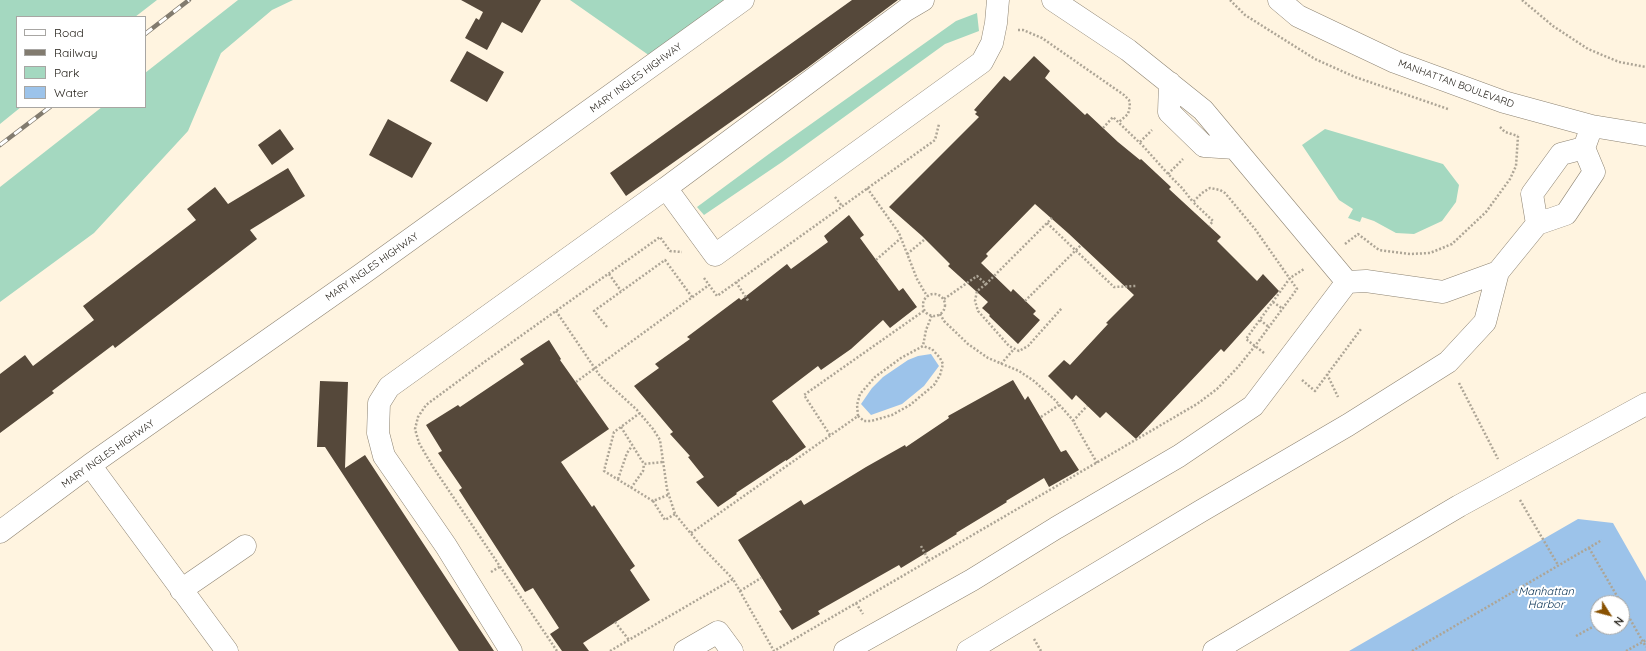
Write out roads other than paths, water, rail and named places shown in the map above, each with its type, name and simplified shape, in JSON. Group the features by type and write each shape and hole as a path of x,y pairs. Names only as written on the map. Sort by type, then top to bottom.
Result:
{"street":[{"name":"MARY INGLES HIGHWAY","path":"0,532 90,465 362,274 743,0"},
{"path":"511,651 446,546 384,456 378,433 379,403 389,387 666,188 906,10 923,0"},
{"path":"666,188 715,255 982,62 992,43 998,0"},
{"path":"1054,0 1128,50 1203,110 1347,282"},
{"name":"MANHATTAN BOULEVARD","path":"1279,0 1298,16 1395,62 1524,108 1592,126 1646,135"},
{"path":"968,651 1348,425 1448,362 1486,322 1498,272 1537,224 1566,214 1594,172 1584,148 1592,126"},
{"path":"1537,224 1532,194 1561,154 1584,148"},
{"path":"845,651 972,580 1056,528 1179,456 1253,406 1347,282 1366,281 1443,292 1498,272"},
{"path":"1214,651 1459,506 1646,404"},
{"path":"90,465 227,651"},
{"path":"182,590 245,546"},
{"path":"685,651 718,632 732,651"}],"water":[{"path":"931,354 939,366 924,386 902,404 871,415 861,404 872,388 883,377 908,360 918,356"},
{"name":"Manhattan Harbor","path":"1578,519 1613,523 1646,581 1646,651 1349,651"}],"railway":[{"path":"146,33 189,0"},
{"path":"0,145 49,108"}]}
